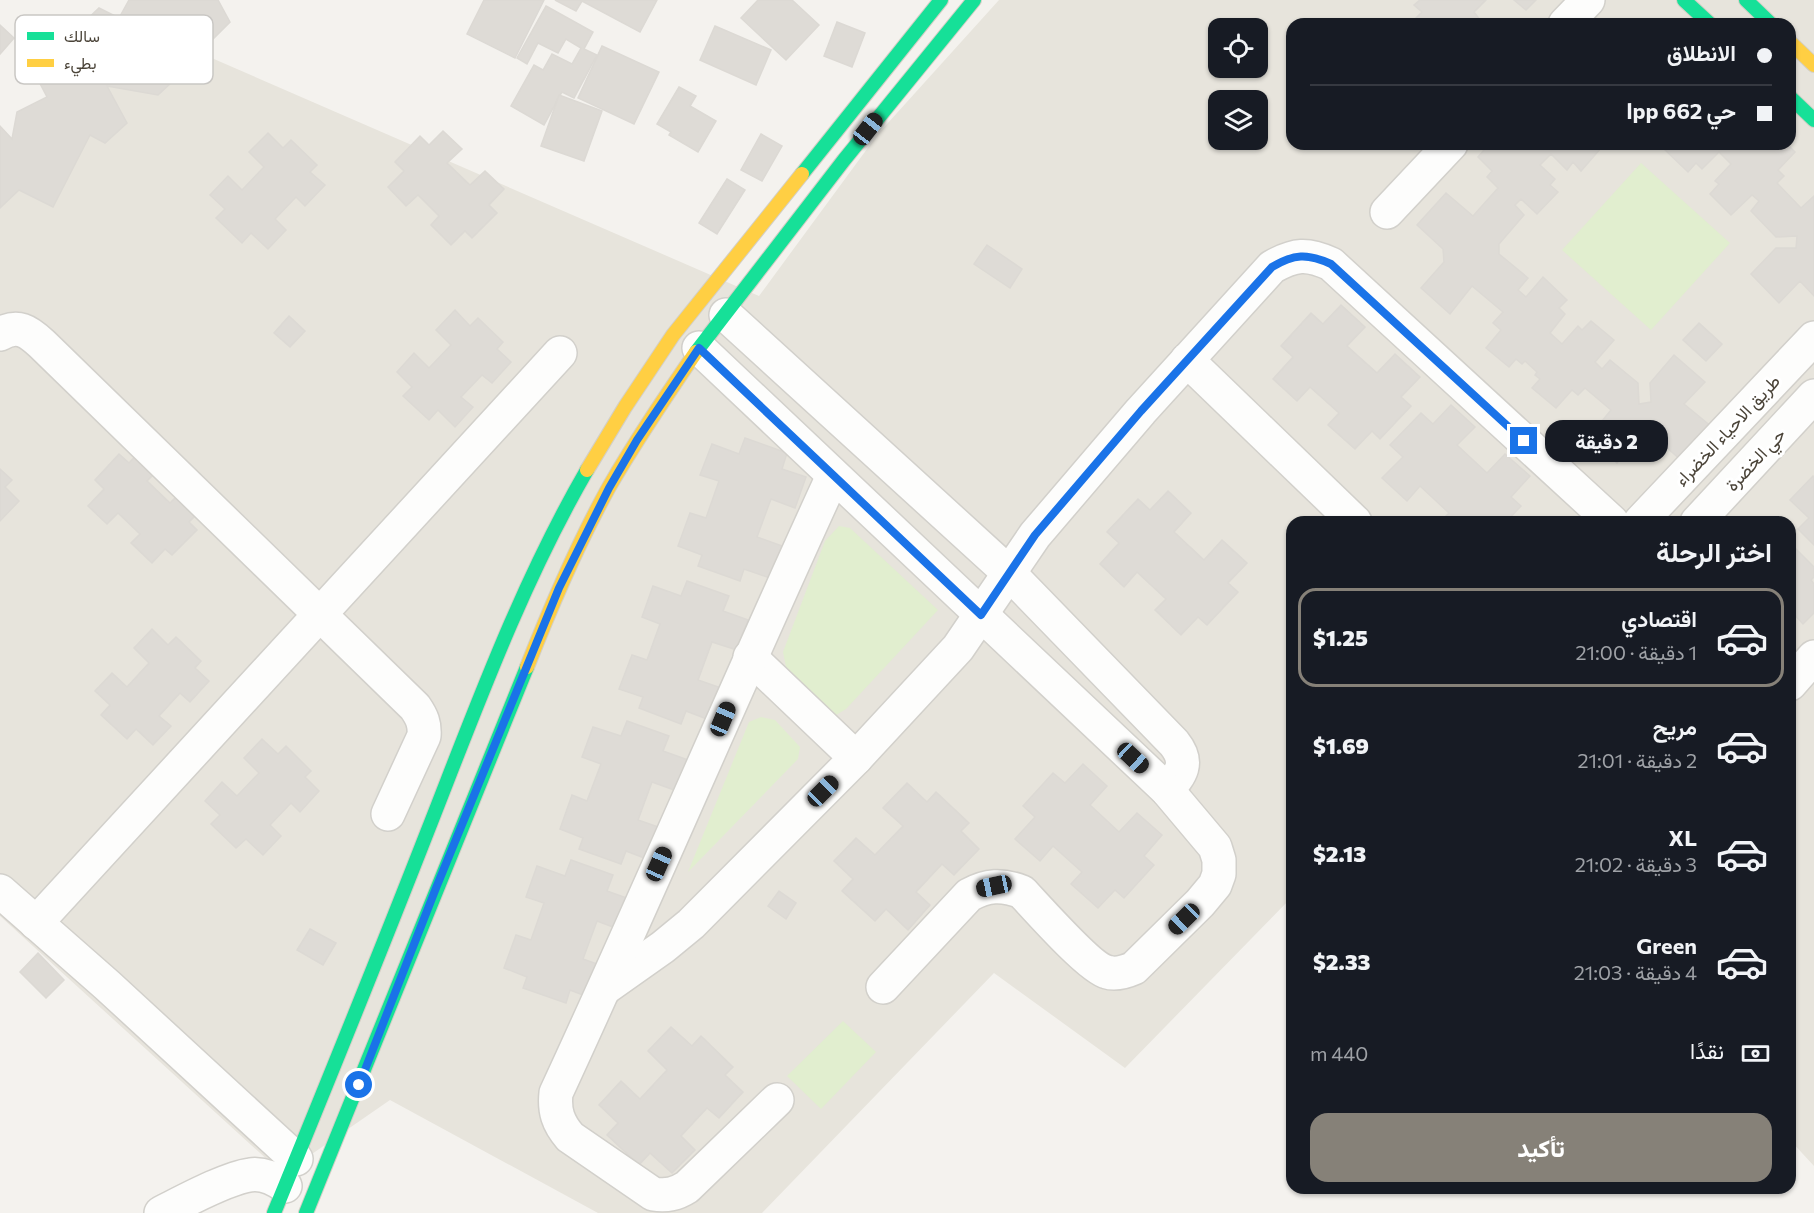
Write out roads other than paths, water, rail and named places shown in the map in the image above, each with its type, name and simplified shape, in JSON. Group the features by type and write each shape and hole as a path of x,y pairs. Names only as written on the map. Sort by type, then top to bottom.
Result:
{"main road":[{"path":"285,1186 371,976 506,633 538,560 580,479 615,420 673,335 940,0"},
{"path":"306,1213 559,588 614,479 661,403 699,348 844,160 974,0"},
{"path":"1684,0 1704,18"},
{"path":"1746,0 1765,18"},
{"path":"1796,48 1814,65"},
{"path":"1796,103 1814,120"}],"street":[{"path":"1571,18 1588,0"},
{"path":"1387,212 1445,150"},
{"path":"604,988 663,948 691,924 856,758 958,648 1035,535 1141,411 1272,267 1285,259 1301,256 1317,258 1331,264 1605,516"},
{"path":"726,315 1009,573 1179,750 1183,766 1180,774 1167,790"},
{"path":"0,334 18,328 27,331 42,344 415,707 425,725 424,736 388,814"},
{"name":"طريق الاحياء الخضراء","path":"1646,516 1814,338"},
{"path":"699,348 1167,790 1215,847 1219,860 1219,874 1215,885 1200,903 1134,968 1114,974 1096,968 1022,892 1008,887 994,886 969,895 884,987"},
{"path":"36,923 560,353"},
{"path":"1187,360 1349,516"},
{"name":"حي الخضرة","path":"1703,516 1814,396"},
{"path":"777,1100 687,1187 665,1196 653,1194 570,1137 557,1117 555,1105 556,1093 833,476"},
{"path":"750,657 856,758"},
{"path":"1796,677 1814,657"},
{"path":"0,891 107,985 285,1186"},
{"path":"161,1213 249,1175 262,1175 275,1179 285,1186"}]}
